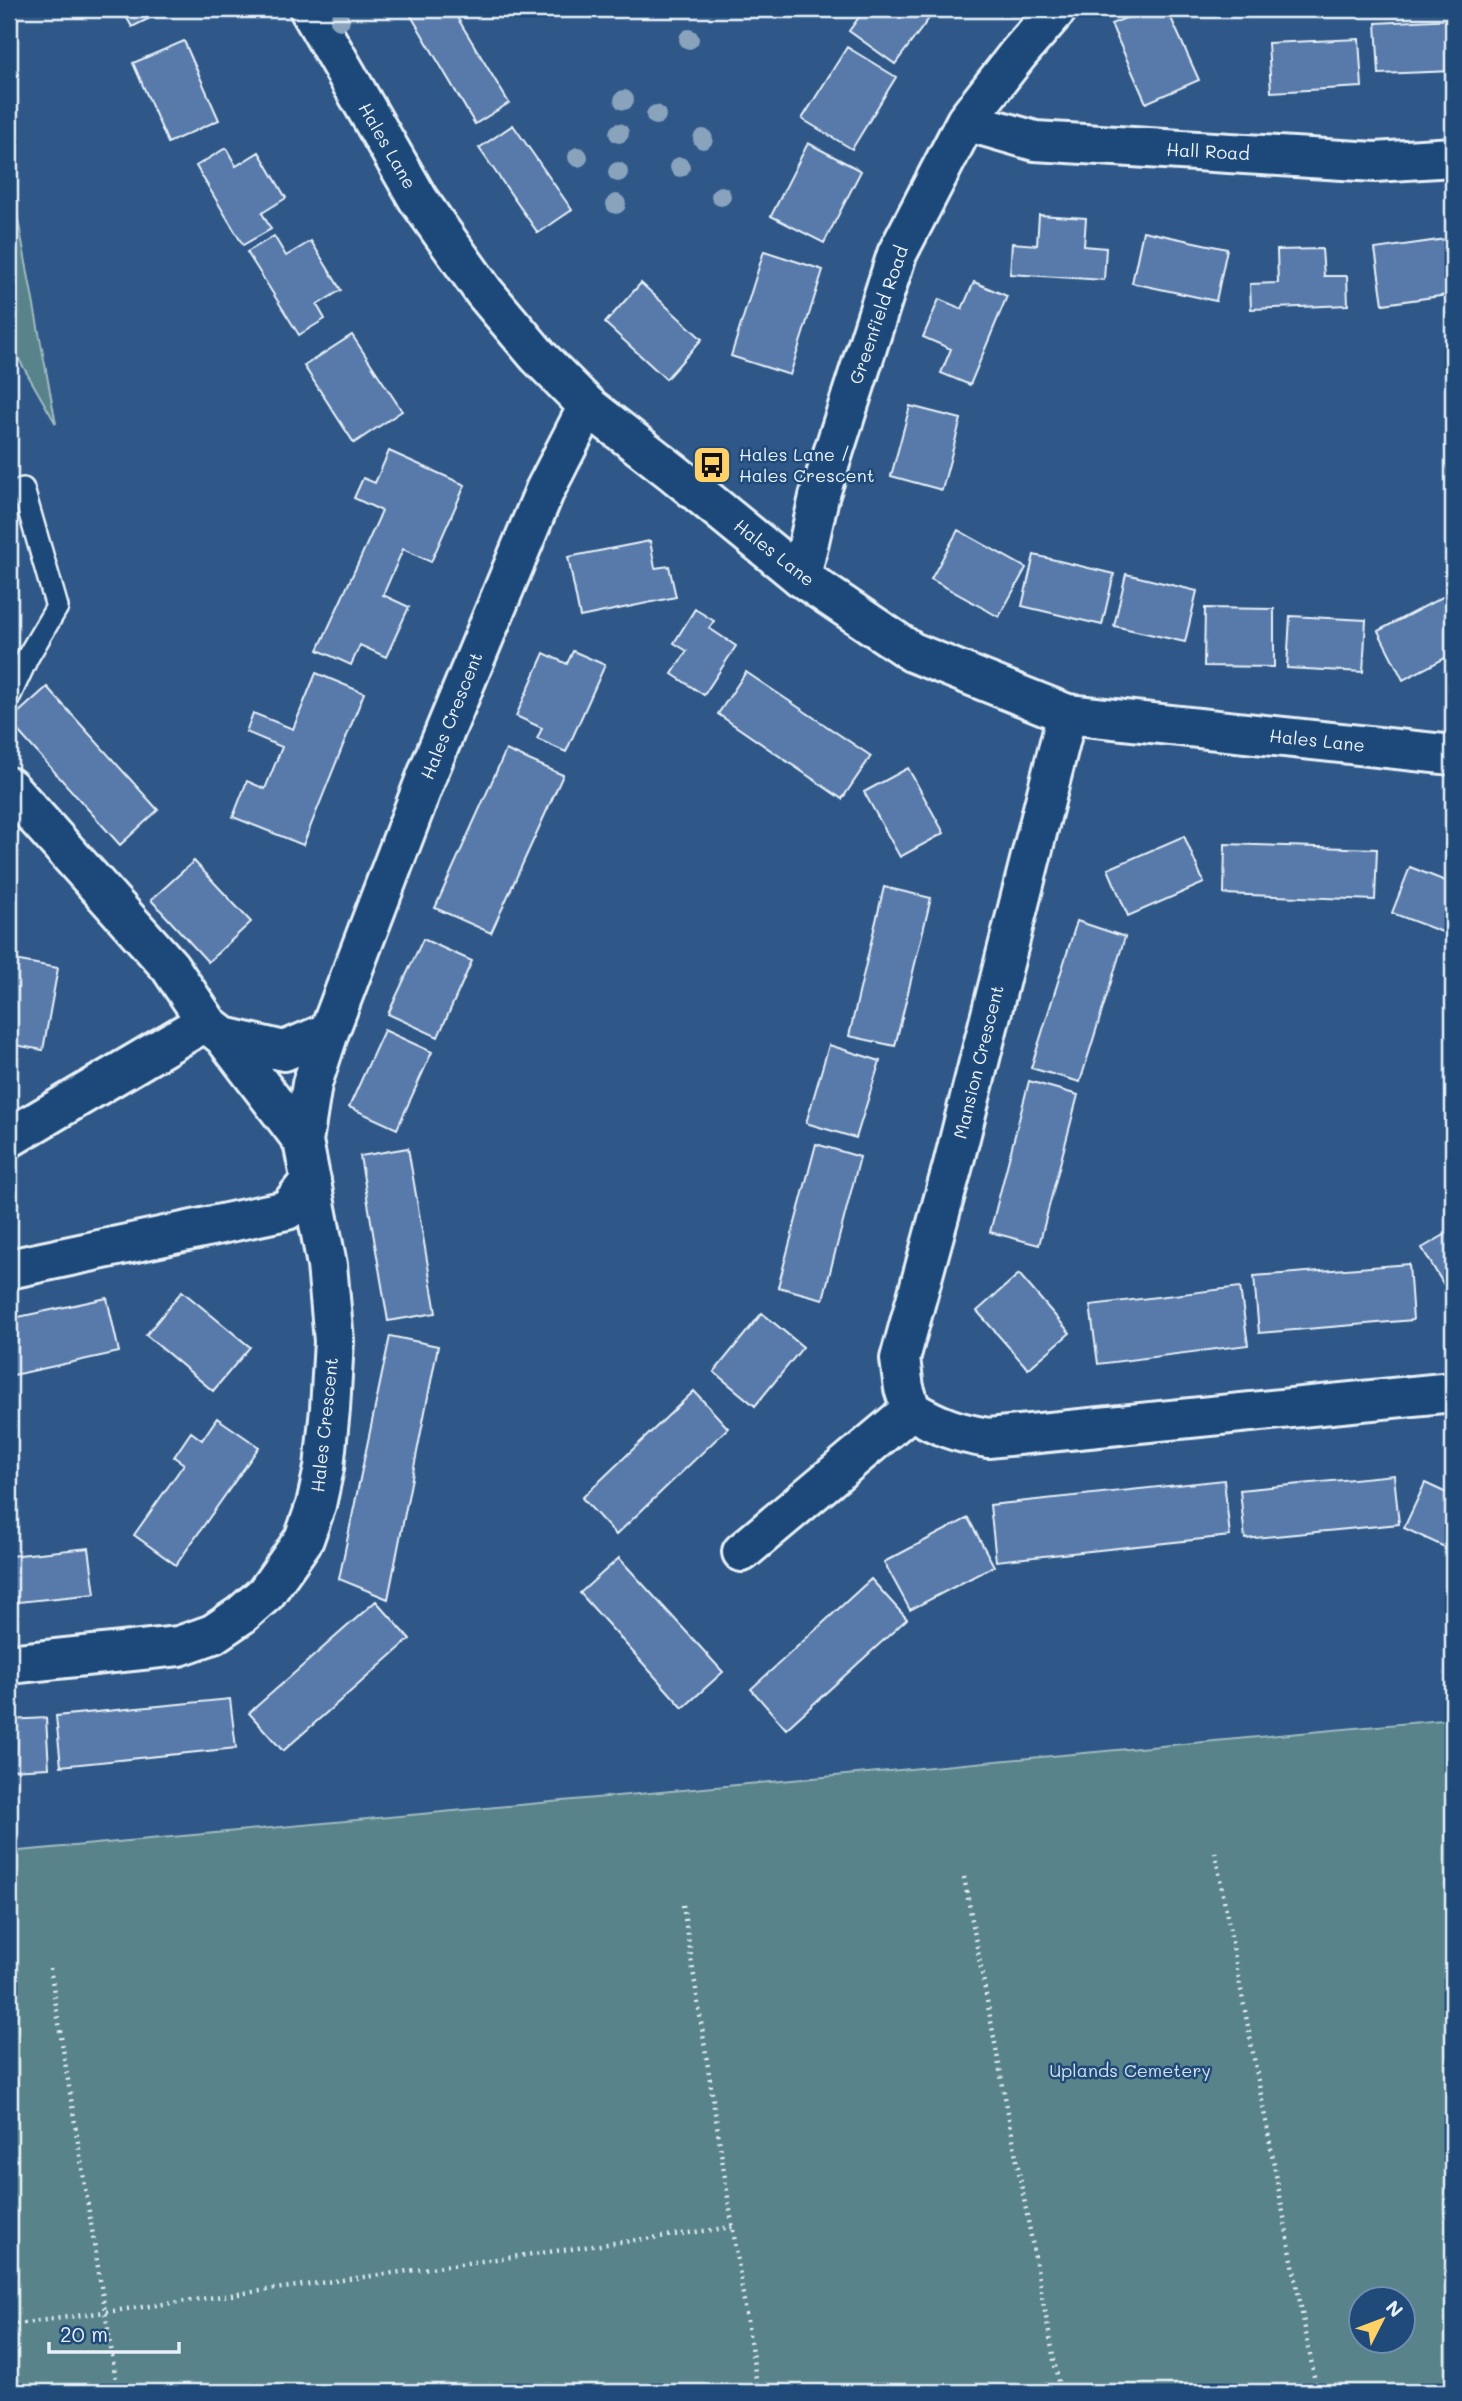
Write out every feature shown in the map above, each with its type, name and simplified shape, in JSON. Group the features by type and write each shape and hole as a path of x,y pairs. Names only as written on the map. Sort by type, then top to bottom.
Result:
{"street":[{"name":"Hales Lane","path":"309,9 418,200 484,292 538,356 588,406 801,578 912,652 1067,714 1453,755"},
{"name":"Greenfield Road","path":"801,578 819,497 897,254 966,121 1057,9"},
{"name":"Hall Road","path":"966,121 1035,141 1375,162 1453,158"},
{"name":"Hales Crescent","path":"9,1664 179,1646 213,1634 242,1615 266,1593 304,1539 316,1505 324,1468 334,1341 327,1265 303,1141 312,1084 329,1032 434,757 545,490 588,406"},
{"name":"Mansion Crescent","path":"911,1410 904,1388 900,1359 953,1165 1067,714"},
{"path":"9,787 170,967 303,1141"},
{"path":"9,1138 195,1028 216,1030 284,1051 329,1032"},
{"path":"9,1269 287,1210 311,1180"},
{"path":"742,1552 911,1410 932,1423 959,1433 988,1438 1453,1392"}],"lane":[{"path":"9,697 26,658 57,607 23,489"}],"path":[{"path":"1215,1852 1317,2392"},
{"path":"964,1877 1060,2392"},
{"path":"683,1905 758,2392"},
{"path":"50,1968 118,2392"},
{"path":"9,2325 733,2227"}],"green space":[{"path":"9,171 56,424 9,342"},
{"name":"Uplands Cemetery","path":"1453,1719 1453,2392 9,2392 9,1852"}],"building":[{"path":"122,9 160,9 162,12 132,27"},
{"path":"407,9 452,9 509,103 475,124"},
{"path":"865,9 936,9 895,64 849,31"},
{"path":"1147,9 1167,9 1199,80 1146,103 1111,24"},
{"path":"1453,19 1453,71 1379,74 1376,23"},
{"path":"1359,39 1362,87 1271,92 1268,43"},
{"path":"184,41 219,120 168,143 133,63"},
{"path":"847,47 896,77 852,149 802,119"},
{"path":"513,125 572,210 538,233 479,148"},
{"path":"808,143 861,171 824,243 771,216"},
{"path":"226,148 236,166 259,152 286,198 262,213 271,229 243,245 196,166"},
{"path":"1039,215 1086,218 1084,246 1106,248 1104,280 1010,274 1012,243 1037,245"},
{"path":"1143,231 1227,249 1216,301 1132,283"},
{"path":"274,236 286,256 311,241 341,290 317,305 325,319 299,335 247,252"},
{"path":"1453,238 1453,313 1451,314 1448,295 1383,304 1375,249"},
{"path":"1322,249 1324,276 1347,276 1348,305 1251,309 1250,284 1278,283 1277,250"},
{"path":"764,251 823,270 790,375 731,356"},
{"path":"974,282 1007,296 970,385 941,373 951,349 923,337 939,299 962,309"},
{"path":"641,283 702,339 666,379 605,323"},
{"path":"352,335 402,411 354,443 304,366"},
{"path":"910,406 961,419 942,490 891,476"},
{"path":"389,451 465,485 431,562 403,549 383,595 409,607 386,657 360,645 351,665 318,650 382,511 354,498 363,478 375,483"},
{"path":"958,530 1026,568 999,617 931,579"},
{"path":"650,541 655,568 669,566 676,597 580,617 568,557"},
{"path":"1034,555 1114,574 1102,625 1022,606"},
{"path":"1126,574 1197,591 1185,642 1114,626"},
{"path":"1448,594 1453,604 1453,654 1403,680 1378,631"},
{"path":"1205,608 1274,609 1274,667 1204,666"},
{"path":"695,609 714,621 709,628 736,646 704,695 672,674 687,651 674,643"},
{"path":"1290,616 1366,620 1363,672 1287,668"},
{"path":"573,651 605,665 566,752 537,739 542,728 516,716 544,653 567,664"},
{"path":"746,672 871,756 842,799 718,714"},
{"path":"316,673 364,693 303,845 233,817 247,781 265,789 282,747 246,732 253,713 293,729"},
{"path":"47,687 158,810 120,845 9,721"},
{"path":"506,750 563,775 491,933 435,908"},
{"path":"908,768 944,833 900,857 864,792"},
{"path":"1184,836 1204,883 1128,916 1108,869"},
{"path":"1225,844 1377,849 1375,900 1224,894"},
{"path":"194,861 251,922 208,962 151,900"},
{"path":"1410,867 1453,884 1453,936 1392,913"},
{"path":"884,887 931,898 895,1046 849,1036"},
{"path":"1077,921 1125,937 1080,1082 1031,1068"},
{"path":"423,939 472,961 438,1037 388,1014"},
{"path":"9,959 58,968 43,1050 9,1044"},
{"path":"384,1030 432,1052 397,1129 349,1107"},
{"path":"829,1045 880,1061 856,1138 806,1123"},
{"path":"1029,1081 1078,1095 1039,1245 990,1232"},
{"path":"816,1144 860,1157 823,1299 778,1287"},
{"path":"408,1148 436,1313 388,1321 360,1156"},
{"path":"1453,1230 1453,1293 1450,1295 1422,1248"},
{"path":"1409,1264 1413,1320 1259,1333 1254,1276"},
{"path":"1019,1274 1070,1333 1028,1369 977,1311"},
{"path":"1240,1287 1248,1345 1098,1364 1090,1305"},
{"path":"182,1291 250,1347 213,1391 146,1335"},
{"path":"107,1298 119,1352 9,1376 9,1319"},
{"path":"762,1313 803,1347 755,1406 714,1372"},
{"path":"390,1336 438,1346 388,1599 339,1579"},
{"path":"694,1391 728,1428 616,1535 582,1498"},
{"path":"217,1418 259,1447 176,1565 134,1535 184,1464 174,1457 191,1432 202,1440"},
{"path":"1394,1475 1399,1524 1245,1539 1240,1490"},
{"path":"1224,1480 1230,1536 996,1561 990,1505"},
{"path":"1425,1483 1453,1496 1453,1551 1404,1528"},
{"path":"968,1518 994,1566 910,1610 884,1562"},
{"path":"89,1548 95,1594 9,1603 9,1556"},
{"path":"619,1558 723,1672 683,1708 580,1593"},
{"path":"871,1579 907,1619 786,1729 751,1689"},
{"path":"376,1601 410,1639 283,1751 249,1713"},
{"path":"230,1699 236,1748 61,1766 56,1716"},
{"path":"46,1718 49,1768 9,1770 9,1720"}],"place":[{"name":"Hales Lane / Hales Crescent","path":"712,465"}]}
